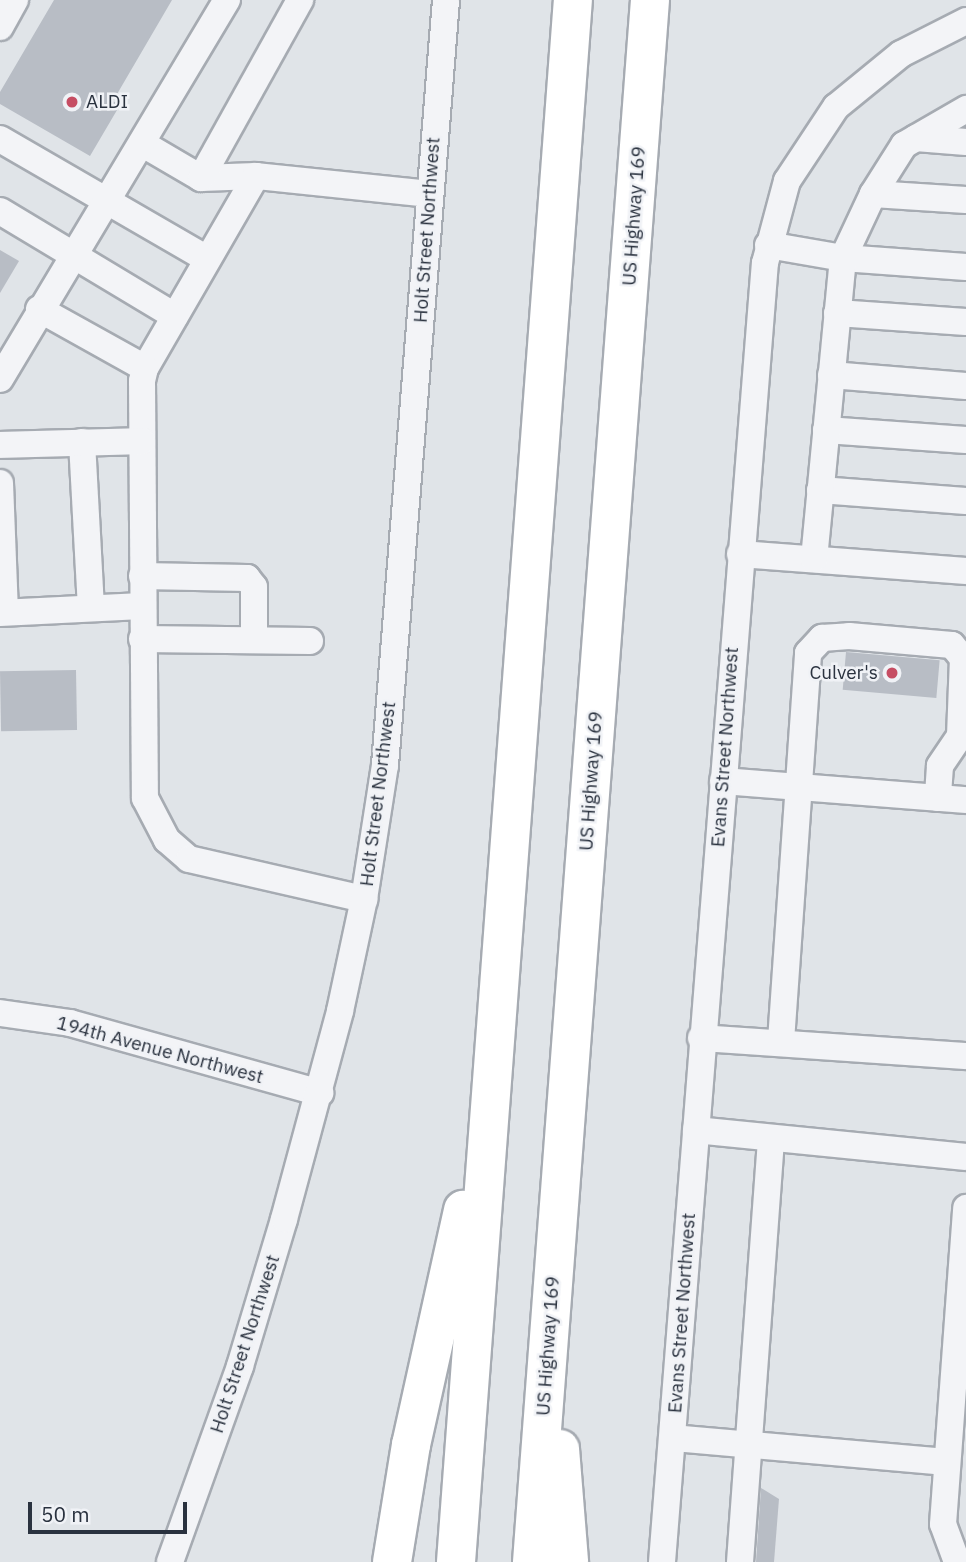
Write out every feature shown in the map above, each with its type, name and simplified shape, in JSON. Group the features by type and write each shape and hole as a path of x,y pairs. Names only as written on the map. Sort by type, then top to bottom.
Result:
{"highway":[{"path":"456,1562 573,0"},
{"name":"US Highway 169","path":"532,1562 650,0"},
{"path":"392,1562 411,1445 493,1075"},
{"path":"550,1320 569,1562"}],"street":[{"path":"0,27 15,0"},
{"path":"0,379 104,200 143,144 227,0"},
{"path":"201,178 300,0"},
{"name":"Holt Street Northwest","path":"170,1562 240,1366 320,1093 365,899 385,765 446,0"},
{"name":"Evans Street Northwest","path":"662,1562 701,1038 768,245 787,181 836,107 901,54 966,21"},
{"path":"814,559 843,258 873,194 904,145 966,108"},
{"path":"916,138 966,142"},
{"path":"0,139 207,259"},
{"path":"143,144 201,178 256,176 429,194"},
{"path":"256,176 145,368 142,441 142,779 152,817 167,840 189,859 209,867 365,899"},
{"path":"873,194 966,200"},
{"path":"0,211 175,316"},
{"path":"768,245 843,258 966,267"},
{"path":"39,309 145,368"},
{"path":"837,313 966,322"},
{"path":"831,375 966,386"},
{"path":"826,430 966,440"},
{"path":"0,445 142,441"},
{"path":"82,442 91,608"},
{"path":"0,483 3,612 142,606"},
{"path":"820,490 966,501"},
{"path":"740,554 966,571"},
{"path":"142,576 247,578 254,587 254,640"},
{"path":"781,1041 807,653 822,638 952,645 963,657 960,736 940,766 938,798"},
{"path":"142,639 310,641"},
{"path":"723,781 966,800"},
{"name":"194th Avenue Northwest","path":"0,1013 70,1023 320,1093"},
{"path":"701,1038 781,1041 966,1056"},
{"path":"696,1130 752,1134 771,1141 966,1157"},
{"path":"740,1562 771,1141"},
{"path":"957,1562 943,1524 955,1511 945,1462 965,1247 966,1208"},
{"path":"673,1437 945,1462"}],"building":[{"path":"54,0 172,0 113,101 120,105 90,156 0,104 0,92"},
{"path":"0,250 19,261 0,293"},
{"name":"Culver's","path":"846,652 940,660 936,698 843,690"},
{"path":"76,670 77,730 1,731 0,671"},
{"path":"761,1488 779,1499 774,1562 756,1562"}],"place":[{"name":"ALDI","path":"72,102"},
{"name":"Culver's","path":"892,673"}]}
